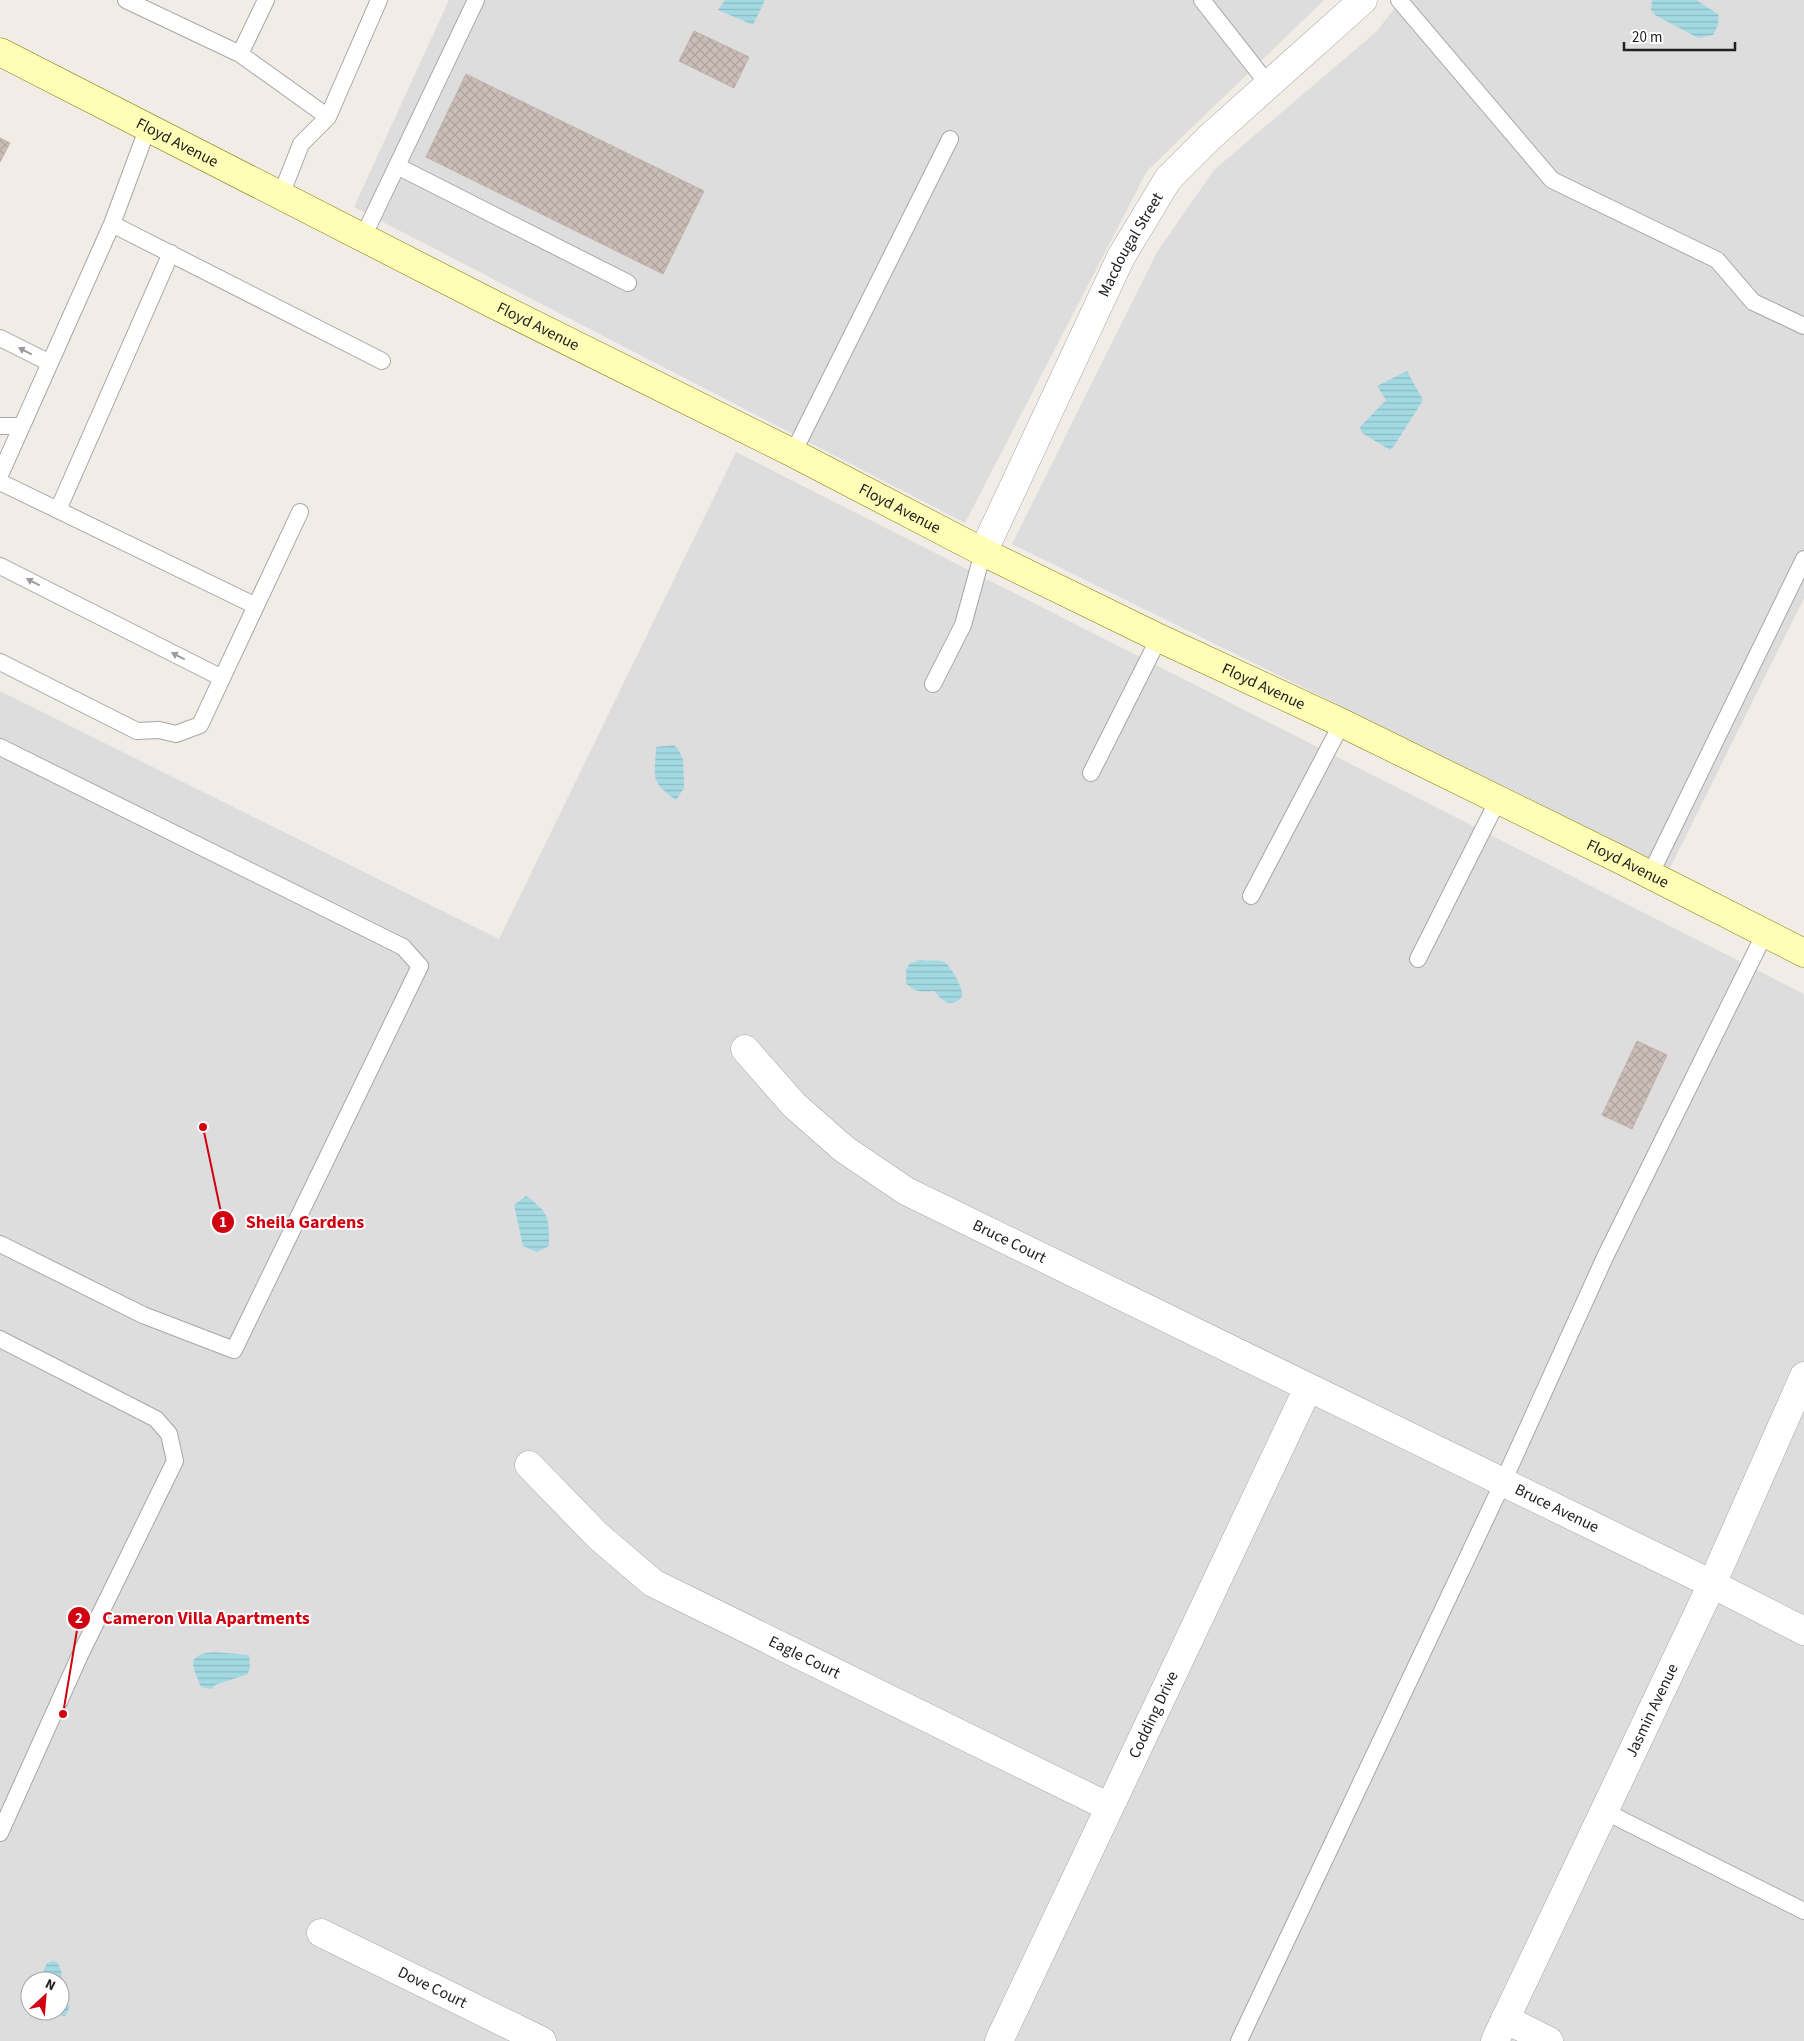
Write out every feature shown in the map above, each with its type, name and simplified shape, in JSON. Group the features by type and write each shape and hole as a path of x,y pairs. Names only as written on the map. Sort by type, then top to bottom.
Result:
{"street":[{"name":"Macdougal Street","path":"982,552 1121,257 1168,180 1210,137 1364,0"},
{"name":"Floyd Avenue","path":"0,52 793,453 982,552 1159,638 1342,723 1804,953"},
{"name":"Bruce Court","path":"745,1049 794,1106 844,1149 906,1190 1308,1388"},
{"name":"Jasmin Avenue","path":"1500,2030 1712,1584 1804,1376"},
{"name":"Bruce Avenue","path":"1308,1388 1712,1584 1804,1631"},
{"name":"Codding Drive","path":"999,2041 1308,1388"},
{"name":"Eagle Court","path":"529,1466 598,1536 653,1583 1109,1808"},
{"name":"Dove Court","path":"322,1933 542,2041"},
{"path":"1500,2030 1549,2041"}],"lane":[{"path":"126,0 154,6 240,54 328,117"},
{"path":"240,54 266,0"},
{"path":"281,195 301,144 328,117 379,0"},
{"path":"363,237 476,0"},
{"path":"1202,0 1268,84"},
{"path":"1399,0 1552,180 1717,260 1753,302 1804,326"},
{"path":"0,475 112,224 148,127"},
{"path":"793,453 950,139"},
{"path":"397,166 628,283"},
{"path":"112,224 382,361"},
{"path":"58,510 170,253"},
{"path":"0,338 50,363"},
{"path":"0,426 22,426"},
{"path":"0,482 256,606"},
{"path":"0,662 137,731 159,730 176,734 200,725 300,512"},
{"path":"933,684 963,625 982,552"},
{"path":"1650,875 1804,559"},
{"path":"0,566 222,678"},
{"path":"1091,773 1159,638"},
{"path":"1252,896 1342,723"},
{"path":"0,747 403,947 420,966 234,1350 143,1315 0,1244"},
{"path":"1418,959 1498,800"},
{"path":"1239,2041 1503,1482 1605,1257 1764,933"},
{"path":"0,1339 156,1419 168,1434 174,1461 80,1655 0,1833"},
{"path":"1604,1811 1804,1911"}],"shaded area":[{"path":"449,0 1324,0 1147,171 965,523 354,207"},
{"path":"1401,0 1804,0 1804,598 1670,868 1012,544 1157,252 1214,170 1377,31"},
{"path":"736,452 1804,994 1804,2041 0,2041 0,691 499,939"}],"water":[{"path":"725,0 765,0 753,25 718,10"},
{"path":"1652,0 1696,0 1718,14 1717,27 1713,35 1698,38 1655,15 1651,10"},
{"path":"1407,371 1423,400 1390,450 1362,433 1360,427 1386,400 1377,386"},
{"path":"674,745 683,759 684,782 684,788 676,800 661,788 655,772 656,747"},
{"path":"920,960 938,961 947,964 961,988 962,995 958,1001 948,1003 942,1000 934,991 923,992 916,990 906,983 906,970 910,963"},
{"path":"526,1196 540,1207 548,1222 549,1246 537,1252 523,1246 514,1205"},
{"path":"214,1652 249,1655 250,1667 248,1674 215,1685 212,1689 201,1687 193,1662 198,1656"},
{"path":"53,1961 58,1963 61,1971 43,1971 47,1963"}],"building":[{"path":"694,31 749,57 734,88 679,61"},
{"path":"466,74 704,191 663,274 426,157"},
{"path":"0,138 10,143 0,162"},
{"path":"1637,1041 1667,1055 1632,1129 1602,1115"}],"place":[{"name":"Sheila Gardens","path":"203,1127"},
{"name":"Cameron Villa Apartments","path":"63,1714"}]}
